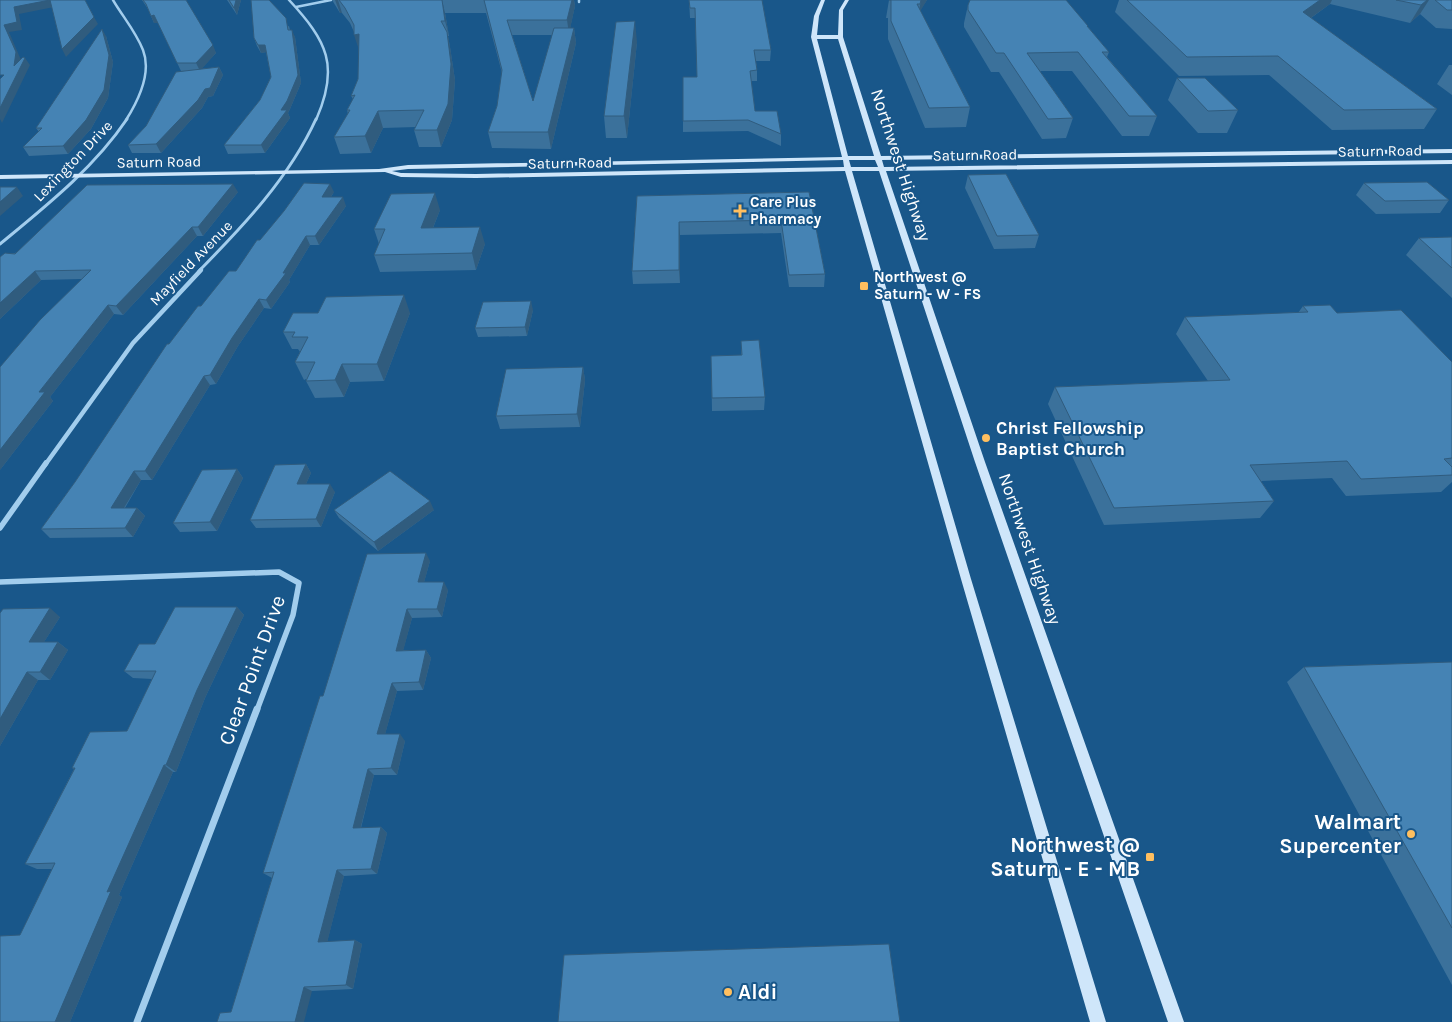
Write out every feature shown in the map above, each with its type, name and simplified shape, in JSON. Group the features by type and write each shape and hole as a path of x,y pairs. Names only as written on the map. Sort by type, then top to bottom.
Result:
{"street":[{"name":"Lexington Drive","path":"0,244 76,177 107,146 131,115 141,95 147,71 145,53 113,0"},
{"name":"Mayfield Avenue","path":"0,528 131,345 158,313 244,224 287,171 303,145 324,103 328,84 328,65 324,46 316,30 290,0"},
{"path":"296,7 331,0"},
{"path":"823,0 814,22 814,37 848,170 966,579 992,660 1098,1022"},
{"name":"Northwest Highway","path":"847,0 841,10 840,37 878,158 980,462 1176,1022"},
{"path":"814,37 840,37"},
{"name":"Saturn Road","path":"0,177 76,177 379,170 408,167 479,165 845,158 1452,151"},
{"path":"1265,154 1276,165"},
{"path":"1034,156 1041,167"},
{"name":"Saturn Road","path":"379,170 401,175 476,176 1452,162"},
{"name":"Clear Point Drive","path":"0,582 279,572 299,583 293,615 137,1022"}],"building":[{"path":"0,0 50,0 14,7 17,22 4,25 16,52 14,66 23,57 25,58 0,108 0,79 4,75 0,75"},
{"path":"50,0 85,0 94,17 62,49"},
{"path":"143,0 186,0 213,45 196,63 177,63 154,15 151,16"},
{"path":"229,0 236,0 234,8"},
{"path":"251,0 269,0 286,18 288,30 292,30 298,75 281,110 287,110 261,145 224,145 260,100 271,77 265,45 258,45 254,38"},
{"path":"339,0 442,0 445,21 441,21 447,32 451,64 448,104 437,130 414,130 424,110 378,111 365,136 334,137 350,110 347,110 355,95 351,96 358,79 359,34 354,35 354,25"},
{"path":"484,0 572,0 567,20 507,20 533,101 554,28 574,28 548,132 488,132 497,106 502,70"},
{"path":"689,0 762,0 771,50 754,50 757,70 750,71 755,111 777,111 781,134 748,120 683,121 683,77 697,77 695,8 690,8"},
{"path":"891,0 921,0 920,4 917,4 970,107 929,108 891,21"},
{"path":"970,0 1066,0 1109,52 1102,52 1157,116 1129,116 1078,52 1027,53 1073,118 1048,119 1004,53 996,53 968,10"},
{"path":"1127,0 1320,0 1303,12 1437,109 1344,110 1278,56 1187,57"},
{"path":"1396,0 1427,0 1421,5"},
{"path":"1435,0 1452,0 1452,10 1447,10"},
{"path":"635,21 624,116 604,116 616,22"},
{"path":"102,29 109,55 104,90 86,120 63,146 23,147 42,128 36,128"},
{"path":"219,67 210,88 205,89 198,100 156,144 128,145 146,126 176,72"},
{"path":"1177,78 1205,78 1238,110 1208,111"},
{"path":"1006,174 1039,235 997,236 968,175"},
{"path":"1427,182 1449,200 1385,201 1364,183"},
{"path":"304,183 330,184 322,197 343,197 315,236 306,236 283,273 286,273 266,300 259,299 232,338 210,375 204,376 145,471 134,471 111,508 137,508 125,528 41,529 75,482 167,344 169,344 198,306 201,306 229,271 236,271 257,240 260,240 284,211"},
{"path":"233,184 198,227 192,227 116,306 108,305 39,392 45,392 0,450 0,367 40,320 91,270 35,271 0,303 0,257 5,253 15,254 87,185"},
{"path":"0,187 17,187 0,202"},
{"path":"809,192 825,274 789,275 781,220 679,222 679,270 632,271 637,196"},
{"path":"435,193 421,228 480,227 472,253 374,255 385,229 374,229 391,194"},
{"path":"1452,237 1452,268 1419,238"},
{"path":"404,295 377,364 342,364 335,380 306,381 315,362 295,362 308,337 292,337 295,332 283,332 293,313 318,313 326,297"},
{"path":"531,301 525,327 475,328 483,302"},
{"path":"1330,305 1337,313 1401,310 1452,362 1452,458 1444,459 1452,467 1452,475 1361,479 1347,461 1250,465 1274,501 1114,508 1055,387 1230,380 1185,317 1308,312 1303,306"},
{"path":"759,340 765,397 712,398 711,356 742,355 741,341"},
{"path":"583,367 577,414 496,416 506,369"},
{"path":"306,464 297,484 330,484 316,519 250,520 275,465"},
{"path":"237,469 210,522 173,523 202,470"},
{"path":"390,471 430,501 374,542 334,510"},
{"path":"426,553 418,582 444,582 437,609 407,609 396,651 426,650 419,682 392,683 377,734 400,734 391,768 368,769 353,828 381,827 371,869 337,870 318,942 355,940 346,985 304,987 295,1022 217,1022 220,1013 231,1012 274,872 263,873 320,696 323,696 367,554"},
{"path":"175,607 237,607 197,690 166,765 164,765 107,892 111,891 55,1022 0,1022 0,936 20,935 55,863 25,864 75,768 72,768 90,732 127,731 156,671 124,671 139,644 155,644"},
{"path":"50,608 29,642 58,642 40,672 27,672 0,719 0,613 3,609"},
{"name":"Walmart Supercenter","path":"1452,662 1452,928 1304,667"},
{"name":"Aldi","path":"889,944 900,1022 558,1022 564,955"}],"place":[{"name":"Care Plus Pharmacy","path":"740,211"},
{"name":"Northwest @ Saturn - W - FS","path":"864,286"},
{"name":"Christ Fellowship Baptist Church","path":"986,438"},
{"name":"Walmart Supercenter","path":"1411,834"},
{"name":"Northwest @ Saturn - E - MB","path":"1150,857"},
{"name":"Aldi","path":"728,992"}]}
